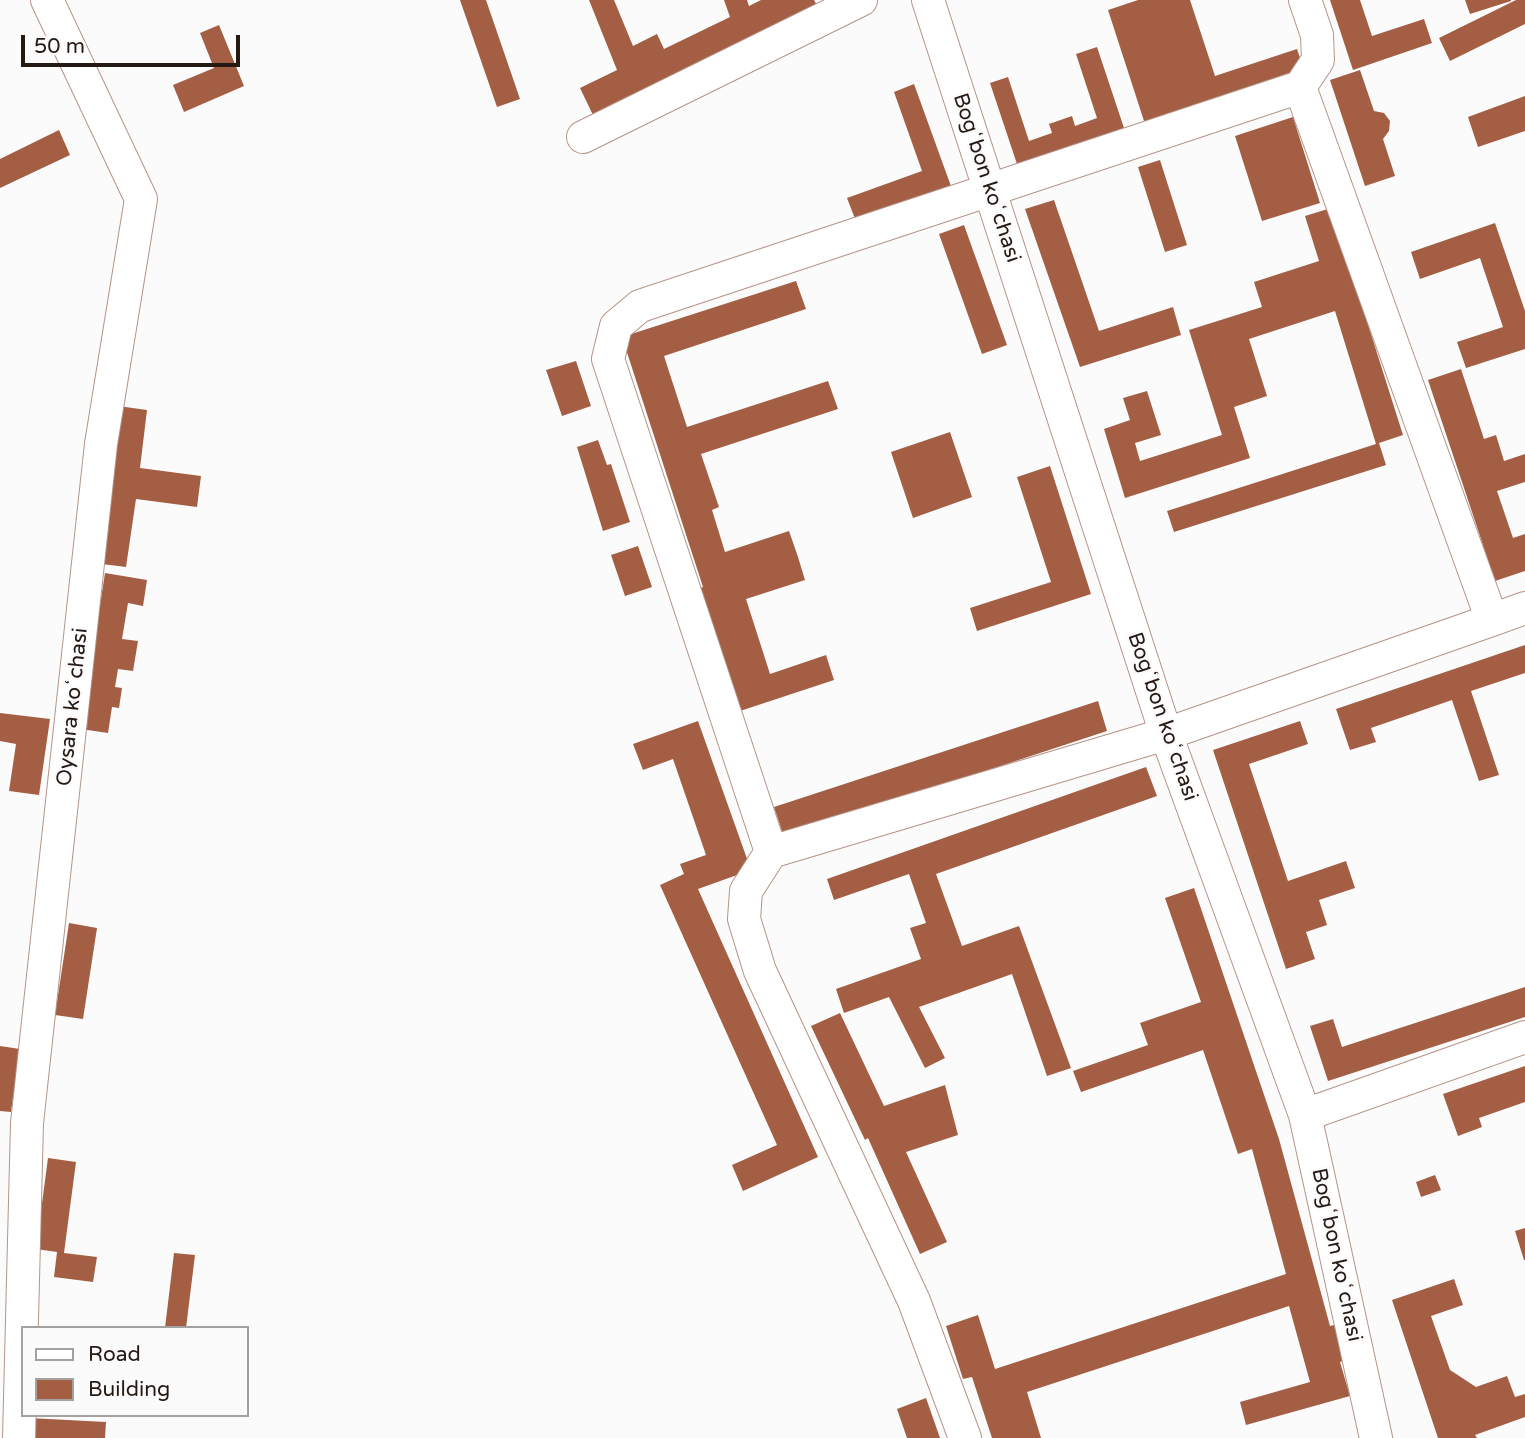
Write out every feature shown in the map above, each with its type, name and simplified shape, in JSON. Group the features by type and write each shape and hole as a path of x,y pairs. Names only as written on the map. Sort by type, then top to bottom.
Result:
{"street":[{"name":"Oysara koʻchasi","path":"22,1326 27,1123 101,444 141,199 47,0"},
{"path":"583,137 861,0"},
{"name":"Bogʻbon koʻchasi","path":"928,0 1166,734 1306,1115 1376,1438"},
{"path":"771,852 608,359 616,327 640,306 1300,87 1318,60 1317,35 1305,0"},
{"path":"1300,87 1492,620"},
{"path":"965,1438 914,1301 760,971 744,919 746,891 771,852 1166,734 1525,608"},
{"path":"1306,1115 1525,1037"},
{"name":"Oysara koʻchasi","path":"19,1438 21,1359"}],"building":[{"path":"460,0 486,0 520,99 497,107"},
{"path":"589,0 614,0 633,46 657,34 664,49 730,17 724,0 747,0 749,6 761,0 814,0 818,7 593,115 580,88 617,70"},
{"path":"1138,0 1190,0 1215,76 1297,49 1306,76 1145,124 1108,10"},
{"path":"1330,0 1360,0 1372,36 1424,19 1432,43 1353,70"},
{"path":"1465,0 1511,0 1511,1 1470,14"},
{"path":"1516,0 1525,0 1525,24 1450,61 1439,38"},
{"path":"219,25 244,86 184,112 173,85 214,68 200,33"},
{"path":"1097,47 1125,131 1018,167 990,83 1008,77 1029,141 1052,133 1049,124 1072,116 1075,126 1097,118 1076,54"},
{"path":"1360,70 1374,111 1384,113 1390,121 1389,131 1383,139 1395,176 1365,186 1330,80"},
{"path":"914,84 952,189 857,224 847,198 922,171 894,92"},
{"path":"1525,96 1525,131 1478,147 1468,117"},
{"path":"1293,117 1320,203 1262,221 1235,136"},
{"path":"59,130 70,155 0,188 0,159"},
{"path":"1160,160 1187,245 1165,252 1138,167"},
{"path":"1054,200 1099,331 1173,307 1181,335 1080,367 1025,209"},
{"path":"1331,208 1403,435 1379,443 1386,465 1174,532 1167,511 1376,444 1335,311 1249,339 1267,396 1234,407 1250,458 1125,498 1104,429 1130,420 1123,398 1147,391 1161,435 1135,443 1140,461 1222,435 1189,330 1262,307 1254,282 1319,261 1305,216"},
{"path":"1495,223 1525,311 1525,349 1466,368 1457,342 1503,327 1480,258 1420,279 1411,252"},
{"path":"964,225 1007,345 982,354 939,234"},
{"path":"796,281 806,309 664,356 687,427 828,381 838,409 701,454 719,507 712,510 725,552 789,531 798,557 805,580 746,599 770,674 826,655 834,680 737,712 697,589 703,587 622,337"},
{"path":"576,361 591,406 562,416 546,370"},
{"path":"1461,369 1484,439 1496,435 1504,461 1525,454 1525,482 1497,491 1513,538 1525,534 1525,571 1495,581 1428,380"},
{"path":"118,406 147,410 140,468 201,476 197,507 136,499 126,567 102,564"},
{"path":"950,432 972,497 913,518 891,452"},
{"path":"598,440 607,465 611,464 630,522 603,531 577,447"},
{"path":"1050,466 1091,594 977,631 970,608 1051,582 1017,477"},
{"path":"638,546 652,587 625,596 611,555"},
{"path":"105,573 147,580 143,606 128,603 122,639 138,641 133,671 118,669 115,687 122,688 119,708 112,707 108,733 81,729"},
{"path":"1525,645 1525,673 1471,691 1499,775 1479,781 1452,700 1371,728 1376,742 1350,750 1336,709"},
{"path":"1098,701 1107,731 784,837 774,807"},
{"path":"0,713 50,719 39,795 9,791 16,744 0,741"},
{"path":"698,721 751,870 698,889 818,1157 743,1191 732,1165 777,1145 660,885 684,874 680,864 706,855 673,759 643,770 633,744"},
{"path":"1300,721 1308,744 1249,764 1288,881 1346,861 1355,888 1319,900 1327,925 1306,932 1315,959 1286,969 1213,750"},
{"path":"1146,767 1157,796 936,874 962,946 1019,926 1071,1068 1047,1076 1012,974 919,1007 945,1058 925,1068 889,997 844,1013 836,989 921,959 910,928 926,923 909,874 834,900 827,879"},
{"path":"1194,888 1279,1139 1330,1326 1343,1323 1352,1358 1340,1362 1350,1396 1246,1425 1240,1402 1310,1382 1289,1306 1027,1392 1041,1438 992,1438 972,1377 963,1379 946,1326 978,1315 995,1369 1286,1274 1252,1149 1238,1154 1203,1050 1081,1092 1073,1071 1148,1045 1140,1023 1201,1002 1165,898"},
{"path":"69,923 97,928 83,1019 55,1015"},
{"path":"1525,987 1525,1017 1328,1081 1310,1026 1333,1019 1342,1047"},
{"path":"840,1013 884,1106 945,1085 958,1135 906,1152 947,1242 920,1254 868,1138 865,1140 811,1026"},
{"path":"0,1046 20,1049 11,1112 0,1111"},
{"path":"1525,1066 1525,1102 1479,1118 1482,1127 1458,1136 1443,1094"},
{"path":"48,1158 76,1162 64,1253 97,1257 93,1282 54,1277 57,1252 36,1249"},
{"path":"1435,1175 1441,1190 1421,1197 1416,1182"},
{"path":"1525,1228 1525,1260 1524,1260 1515,1231"},
{"path":"174,1253 195,1255 186,1326 165,1326"},
{"path":"1454,1279 1463,1305 1431,1316 1450,1370 1476,1387 1507,1376 1515,1397 1525,1394 1525,1417 1475,1435 1477,1438 1438,1438 1392,1300"},
{"path":"926,1398 940,1438 907,1438 897,1409"},
{"path":"29,1418 106,1422 105,1438 28,1438"}]}
